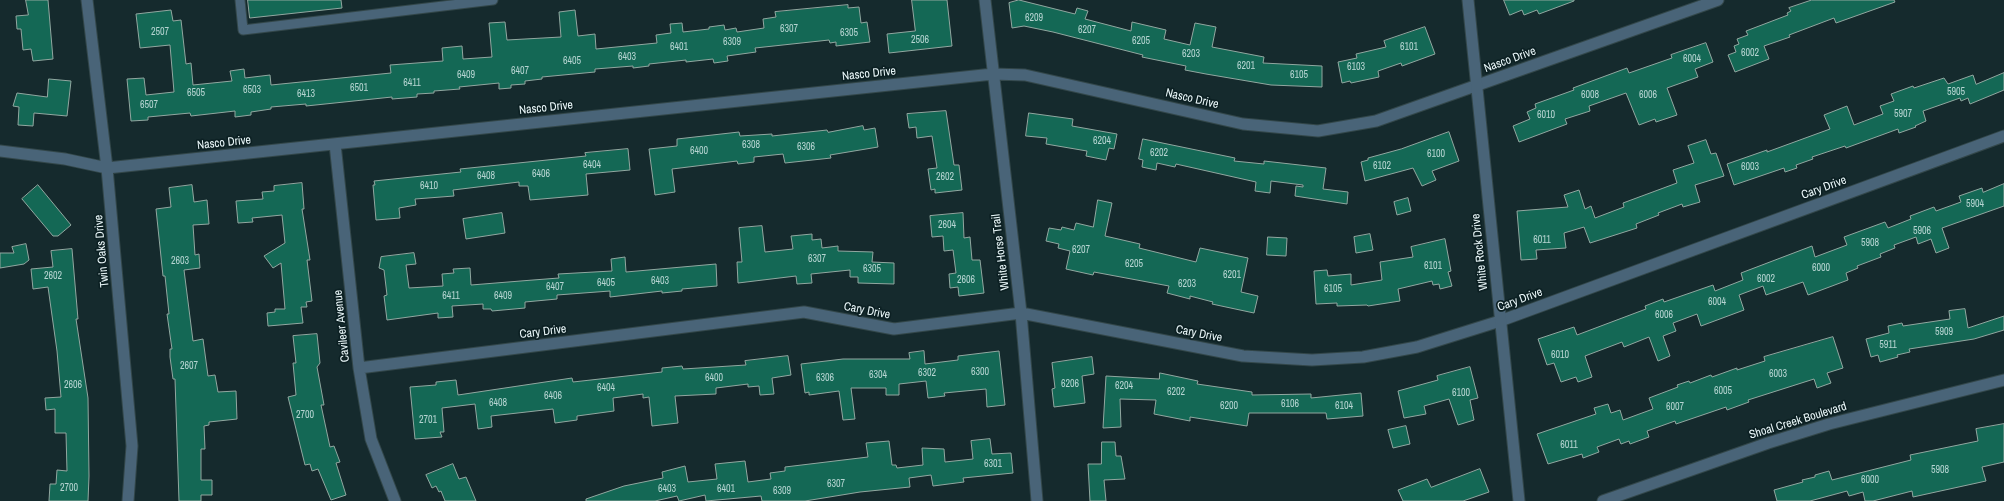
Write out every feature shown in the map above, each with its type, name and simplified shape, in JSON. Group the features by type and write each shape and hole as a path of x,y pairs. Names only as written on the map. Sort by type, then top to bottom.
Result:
{"street":[{"name":"Twin Oaks Drive","path":"87,0 108,168 132,446 128,501"},
{"name":"White Horse Trail","path":"985,0 1021,313 1037,501"},
{"name":"White Rock Drive","path":"1468,0 1519,501"},
{"name":"Nasco Drive","path":"0,151 65,158 108,168 993,74 1025,75 1243,124 1318,131 1376,121 1718,0"},
{"name":"Cary Drive","path":"359,368 804,312 894,329 1021,313 1243,356 1312,360 1363,357 1417,347 1500,321 2004,136"},
{"name":"Cavileer Avenue","path":"335,144 359,368 371,439 395,501"},
{"name":"Shoal Creek Boulevard","path":"1603,501 1768,443 1829,424 2004,380"}],"lane":[{"path":"240,0 243,30 467,1 492,0"}],"building":[{"path":"26,0 48,0 53,59 33,61 31,49 23,50 21,29 17,29 16,16 28,15"},
{"path":"248,0 341,0 342,8 250,18"},
{"path":"912,0 947,0 952,46 889,53 887,34 915,31"},
{"path":"1019,0 1075,14 1077,8 1088,11 1085,19 1131,31 1132,22 1166,30 1164,39 1190,45 1195,23 1216,27 1212,47 1264,57 1263,63 1322,66 1322,87 1271,85 1206,74 1185,70 1186,66 1142,57 1143,55 1053,32 1024,26 1012,28 1009,3"},
{"path":"1504,0 1574,1 1539,14 1537,10 1524,15 1522,10 1510,15"},
{"path":"1812,0 1894,0 1895,2 1836,23 1834,18 1789,35 1790,37 1764,46 1769,59 1735,72 1728,55 1736,52 1734,46 1739,44 1737,39 1748,35 1746,31 1788,15 1787,13 1791,11 1789,8"},
{"path":"848,5 848,8 859,7 861,23 867,22 870,42 836,46 836,42 830,43 829,40 755,48 756,52 727,56 728,61 714,63 713,59 686,62 686,60 649,64 649,66 633,68 633,66 595,69 595,72 542,77 542,79 525,81 525,84 511,85 511,88 499,89 499,83 434,91 434,93 417,94 417,97 392,99 392,97 306,106 306,104 271,107 271,109 251,112 251,115 235,117 235,111 191,116 190,113 148,117 148,120 131,121 127,79 144,78 146,95 174,92 170,45 140,48 136,14 171,10 173,21 181,20 186,64 191,63 193,85 232,81 230,71 244,69 245,78 270,75 271,85 391,73 390,65 443,61 442,48 462,46 463,59 492,57 489,23 505,22 507,40 561,37 559,12 575,10 578,36 595,34 596,49 657,43 656,35 671,33 670,24 682,23 683,32 709,29 709,27 724,25 725,30 736,28 737,32 764,28 763,19 776,17 775,12"},
{"path":"1425,27 1435,54 1402,66 1401,63 1378,71 1379,77 1351,83 1350,81 1342,83 1338,62 1357,58 1356,54 1386,47 1384,41"},
{"path":"1706,43 1713,62 1695,69 1698,77 1667,88 1677,115 1656,122 1655,119 1639,125 1626,93 1589,106 1590,111 1565,119 1567,124 1519,142 1513,126 1530,119 1527,112 1536,108 1535,104 1627,68 1629,73 1672,58 1671,55"},
{"path":"2004,73 2004,90 1970,104 1968,98 1961,101 1960,98 1923,111 1926,121 1915,126 1916,127 1899,133 1898,129 1846,148 1845,146 1812,157 1813,159 1796,165 1797,168 1785,172 1784,168 1734,185 1727,164 1767,150 1767,152 1830,129 1824,115 1847,106 1854,125 1883,114 1880,106 1894,101 1891,94 1913,86 1914,88 1944,78 1948,84 1973,75 1976,84"},
{"path":"49,79 71,81 67,116 34,113 33,126 18,125 19,107 13,106 17,93 47,97"},
{"path":"946,111 954,165 959,165 962,190 935,193 935,189 931,190 928,169 937,168 932,136 917,138 916,127 909,128 907,114"},
{"path":"1029,113 1073,119 1072,126 1117,134 1114,149 1109,148 1106,160 1086,156 1087,151 1046,144 1047,138 1026,136"},
{"path":"863,126 864,130 875,128 878,147 830,155 831,158 785,163 783,154 754,157 754,162 738,164 737,161 672,169 675,192 655,195 649,149 677,146 677,139 739,132 740,136 772,134 772,136 827,130 828,132"},
{"path":"1449,132 1459,161 1432,171 1436,180 1422,186 1413,168 1365,181 1361,162 1368,160 1368,158 1401,149"},
{"path":"1143,139 1235,158 1234,161 1264,164 1264,161 1326,168 1323,189 1348,192 1347,204 1295,196 1296,186 1303,187 1303,185 1271,181 1270,193 1255,191 1256,182 1176,164 1175,167 1157,163 1156,170 1142,167 1143,160 1139,159"},
{"path":"1706,140 1711,154 1716,153 1724,176 1695,185 1700,202 1683,207 1682,204 1658,213 1659,215 1636,224 1637,228 1590,243 1584,227 1564,233 1566,248 1536,250 1537,259 1521,260 1517,211 1568,207 1564,195 1579,190 1585,209 1591,206 1595,218 1624,207 1623,203 1677,183 1673,170 1694,163 1688,146"},
{"path":"628,149 630,170 586,174 588,195 530,200 528,186 519,186 519,182 453,190 454,196 415,199 416,205 399,208 400,218 376,220 373,185 375,185 374,181 461,172 460,169 586,156 585,153"},
{"path":"302,183 304,209 302,209 310,260 307,260 312,301 306,302 307,307 301,307 303,323 268,326 267,313 275,312 275,309 285,309 281,263 273,268 264,256 285,243 282,215 252,218 253,222 238,223 236,201 263,199 262,192 274,191 274,186"},
{"path":"2004,184 2004,206 1942,228 1949,248 1936,253 1931,239 1918,244 1916,237 1894,245 1895,248 1880,254 1881,257 1857,266 1858,268 1846,273 1848,280 1808,295 1803,282 1766,295 1763,286 1739,295 1744,310 1701,326 1697,314 1673,323 1676,331 1663,336 1670,356 1658,361 1649,337 1624,347 1622,342 1585,356 1592,377 1578,382 1576,377 1561,382 1554,363 1547,365 1538,339 1574,327 1577,335 1646,309 1645,306 1663,299 1664,302 1713,285 1715,291 1743,280 1741,273 1812,246 1815,257 1847,245 1844,237 1885,222 1888,228 1911,219 1910,216 1934,207 1936,211 1961,202 1959,196 1982,188 1983,192"},
{"path":"38,185 71,225 58,236 53,236 22,199"},
{"path":"192,185 194,202 207,200 209,224 193,225 195,255 199,254 200,268 184,270 193,341 203,339 208,376 215,375 218,392 236,391 237,419 209,422 209,425 204,426 205,449 201,449 201,480 212,480 212,495 201,495 201,501 179,501 175,379 173,379 170,357 170,349 172,349 167,314 169,314 165,276 163,276 156,209 171,207 169,188"},
{"path":"1408,198 1411,211 1397,215 1394,202"},
{"path":"1098,200 1112,203 1105,236 1140,244 1139,248 1196,262 1200,248 1248,258 1241,292 1258,296 1254,313 1212,304 1213,302 1190,296 1190,299 1167,293 1169,286 1094,272 1093,275 1066,269 1070,251 1058,248 1059,244 1046,241 1049,228 1061,230 1062,227 1074,230 1076,223 1093,227"},
{"path":"502,213 505,233 466,239 463,219"},
{"path":"963,213 964,238 970,237 972,260 980,260 984,293 959,296 958,287 950,288 949,274 956,273 953,250 944,251 943,236 932,237 930,216"},
{"path":"762,226 765,252 793,249 791,236 812,234 812,240 821,239 822,248 838,246 838,251 873,252 872,262 894,263 894,284 858,283 858,277 850,277 850,270 811,274 812,283 797,284 796,276 738,283 737,262 742,262 739,228"},
{"path":"1370,234 1373,250 1356,253 1354,237"},
{"path":"1268,237 1287,238 1286,256 1267,255"},
{"path":"1445,239 1451,271 1448,272 1452,286 1440,289 1439,284 1433,285 1432,281 1398,289 1400,301 1368,306 1337,306 1337,303 1316,304 1314,271 1327,270 1328,276 1351,274 1351,285 1382,280 1380,262 1413,257 1411,247"},
{"path":"26,244 29,260 24,264 0,268 0,253 14,253 12,247"},
{"path":"72,249 78,319 76,319 88,398 88,501 49,501 50,484 56,484 57,470 67,471 66,433 55,433 55,409 46,410 45,398 61,397 57,351 48,287 33,289 31,269 53,267 51,251"},
{"path":"414,253 416,264 406,265 409,288 443,286 442,274 454,273 453,269 470,268 471,285 559,278 558,274 612,271 611,259 625,257 626,272 716,264 717,286 682,289 682,291 662,293 662,291 610,297 610,291 557,295 557,299 525,302 525,308 492,311 491,309 483,309 483,304 452,306 453,317 438,318 438,313 387,320 384,296 387,295 384,270 379,268 381,257"},
{"path":"1965,309 1968,328 2004,316 2004,330 1974,339 1909,349 1910,352 1897,355 1898,357 1880,362 1878,355 1871,357 1866,339 1889,333 1888,326 1902,323 1903,326 1950,319 1949,311"},
{"path":"317,334 320,363 317,367 324,405 321,405 330,447 334,446 340,462 336,463 346,495 331,500 318,469 312,471 310,464 305,465 288,397 296,395 293,363 296,363 293,336"},
{"path":"1833,337 1843,368 1827,373 1831,383 1817,388 1814,379 1748,400 1749,402 1727,410 1726,407 1676,424 1675,421 1647,431 1649,437 1630,444 1629,441 1621,444 1619,439 1597,447 1599,452 1583,458 1582,454 1548,464 1537,434 1596,414 1594,408 1608,404 1611,413 1620,410 1623,420 1653,409 1649,398 1678,387 1677,385 1689,381 1690,383 1711,375 1712,377 1737,368 1737,370 1765,361 1764,357"},
{"path":"924,351 925,364 958,360 958,356 999,351 1005,405 987,407 986,389 944,393 945,396 928,398 926,381 899,384 899,395 886,395 886,388 851,388 855,419 843,420 839,391 809,395 809,392 805,393 801,364 843,359 910,359 909,353"},
{"path":"788,356 791,375 772,378 774,394 760,395 759,386 748,387 748,384 716,388 716,394 675,396 678,423 652,426 649,397 643,398 643,394 613,398 614,411 577,416 577,420 555,423 553,409 491,416 492,427 478,429 475,404 442,408 444,432 440,432 442,437 415,439 410,387 436,385 436,382 456,380 458,395 572,378 573,382 662,372 662,368 682,366 683,369 746,365 745,361"},
{"path":"1092,357 1094,374 1082,376 1085,403 1054,407 1052,389 1055,388 1052,363"},
{"path":"1470,367 1478,398 1470,400 1474,420 1458,425 1449,399 1424,406 1426,414 1404,418 1398,391 1438,380 1437,376"},
{"path":"1160,373 1198,381 1197,384 1252,392 1252,395 1311,394 1311,398 1361,393 1363,416 1327,419 1326,413 1249,413 1247,426 1190,417 1190,421 1154,414 1156,400 1120,399 1121,427 1103,428 1106,376 1159,379"},
{"path":"2004,424 2004,462 1982,467 1986,481 1913,497 1912,491 1873,501 1865,501 1863,492 1849,496 1847,491 1810,501 1777,501 1774,490 1803,482 1802,480 1815,477 1815,475 1829,471 1832,480 1911,460 1910,455 1978,441 1976,429"},
{"path":"1406,426 1410,444 1393,448 1388,430"},
{"path":"990,439 992,454 1011,453 1013,473 963,478 964,482 933,486 931,475 909,478 910,487 860,492 805,501 762,501 761,496 706,501 705,495 679,501 677,496 655,501 586,501 586,499 624,486 663,478 662,472 685,466 688,482 717,479 715,464 745,461 748,482 771,479 770,473 785,471 785,467 868,457 866,443 889,441 892,465 896,465 897,468 923,465 922,448 944,449 945,462 973,459 971,441"},
{"path":"1102,442 1115,442 1116,456 1121,456 1125,479 1104,480 1106,501 1090,501 1088,464 1101,464"},
{"path":"453,464 459,479 466,477 476,501 445,501 441,491 439,492 436,486 432,488 426,475"},
{"path":"1480,469 1489,492 1463,501 1403,501 1398,490 1427,479 1431,487"}]}
